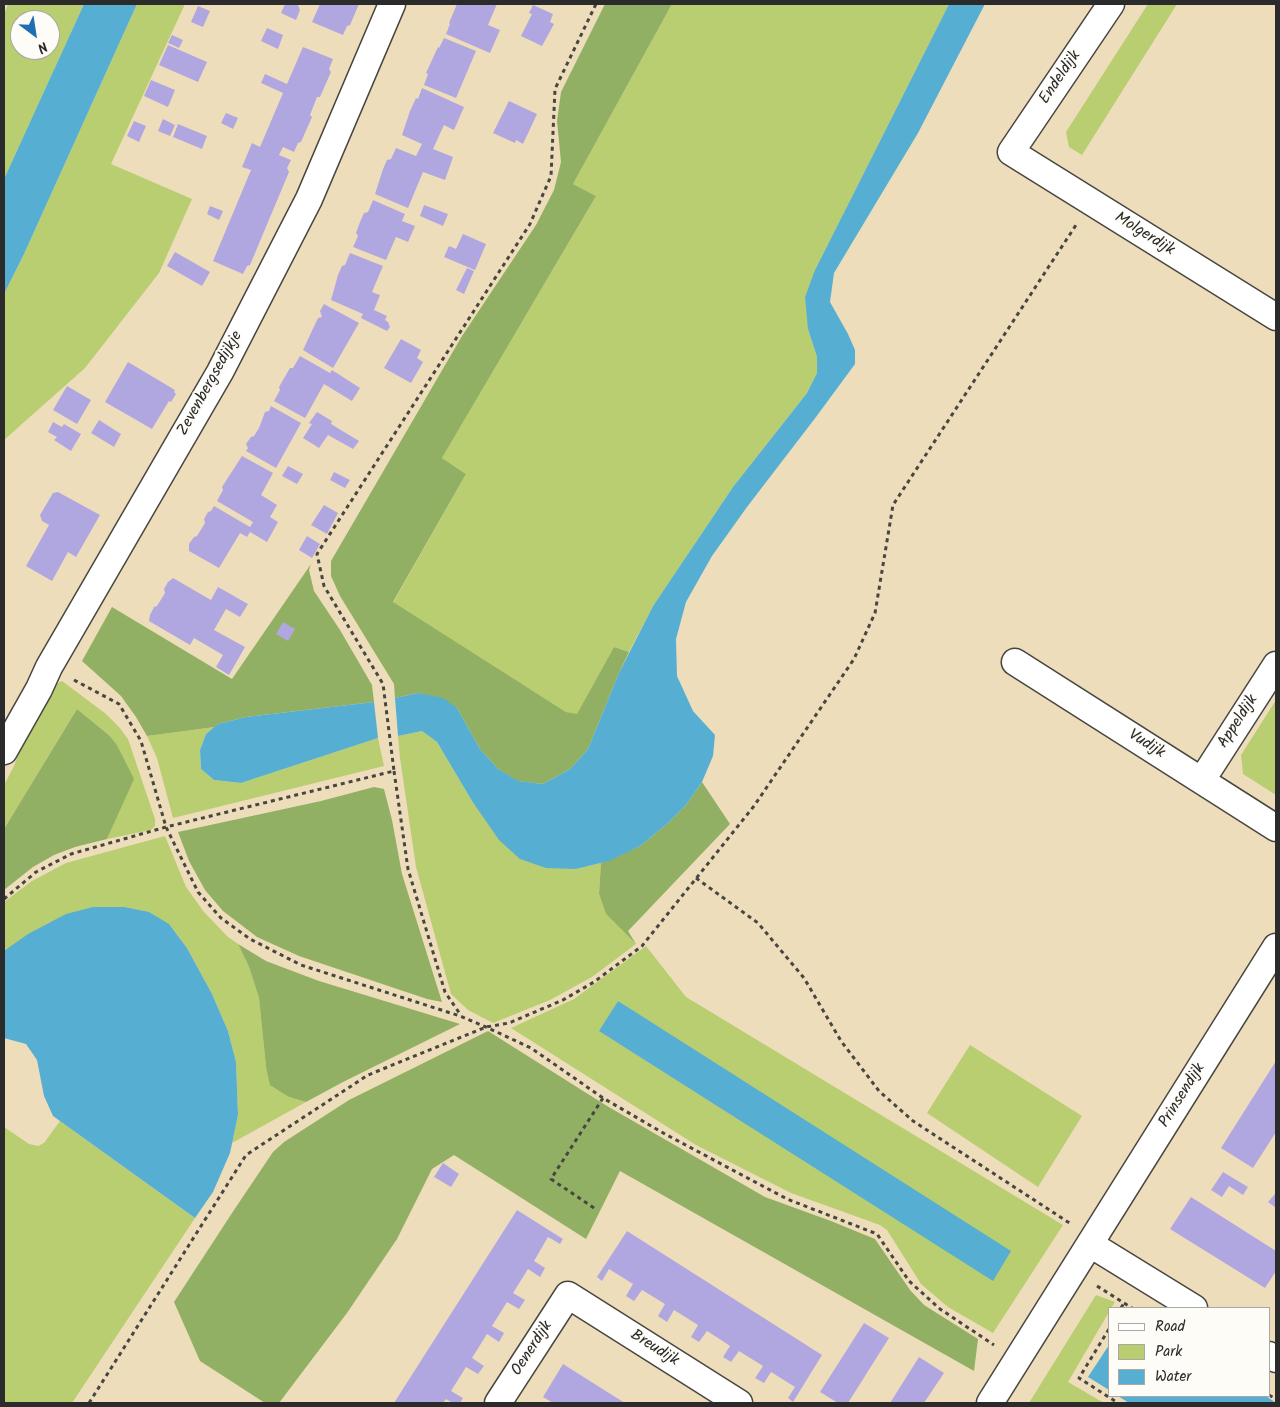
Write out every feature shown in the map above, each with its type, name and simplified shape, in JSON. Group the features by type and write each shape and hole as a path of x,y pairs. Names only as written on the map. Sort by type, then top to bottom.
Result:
{"street":[{"name":"Zevenbergsedijkje","path":"4,752 49,667 220,372 309,199 392,4"},
{"name":"Endeldijk","path":"1011,152 1111,4"},
{"name":"Molgerdijk","path":"1011,152 1276,317"},
{"name":"Vudijk","path":"1015,662 1276,828"},
{"name":"Appeldijk","path":"1202,780 1276,665"},
{"name":"Prinsendijk","path":"990,1403 1074,1272 1276,947"},
{"path":"1090,1244 1192,1307"},
{"name":"Oenerdijk","path":"498,1403 568,1295"},
{"name":"Breudijk","path":"568,1295 739,1403"}],"path":[{"path":"460,1016 445,992 408,869 383,684 324,586 317,554 530,224 551,176 555,89 596,4"},
{"path":"90,1403 246,1155 368,1075 486,1027 509,1023 563,1000 594,982 642,946 754,806 854,659 875,613 893,505 1091,202"},
{"path":"49,667 119,704 140,742 166,827 198,892 221,918 250,939 301,965 460,1016 531,1048 603,1098 665,1134 787,1199 878,1234 909,1281 940,1309 1017,1360"},
{"path":"4,899 36,872 71,854 166,827 394,771"},
{"path":"696,878 758,923 804,978 841,1041 879,1091 913,1121 1069,1222 1090,1244"},
{"path":"594,1208 551,1179 603,1098"},
{"path":"1074,1272 1130,1307"},
{"path":"1108,1331 1079,1378 1108,1397"}],"green space":[{"path":"8,4 84,4 60,56 60,10 10,10 10,60 58,60 4,179 4,14"},
{"path":"137,4 185,4 111,164 192,199 159,273 85,368 4,440 4,294 24,254"},
{"path":"605,4 672,4 573,184 596,196 442,458 466,474 393,602 566,712 577,714 614,647 629,652 588,749 570,769 543,784 517,781 498,769 480,749 457,708 418,693 395,698 394,684 340,596 331,576 331,561 462,336 536,225 554,190 561,162 557,121 561,92"},
{"path":"672,4 949,4 815,270 808,329 817,357 817,373 807,393 733,487 653,606 629,652 614,647 577,715 566,712 393,603 466,474 442,458 596,196 573,184"},
{"path":"1148,4 1177,4 1082,155 1069,147 1066,132"},
{"path":"311,564 309,570 314,591 340,630 372,685 374,702 246,717 218,724 215,727 147,736 121,696 82,661 112,607 232,679"},
{"path":"62,681 106,714 128,739 155,819 155,826 151,830 107,839 133,779 117,745 110,736 77,709 4,829 4,785 14,766 26,733 54,685"},
{"path":"1276,700 1276,795 1243,774 1241,755"},
{"path":"77,709 110,736 117,745 134,779 107,839 75,847 54,855 33,867 4,890 4,829"},
{"path":"215,727 206,734 200,750 201,769 214,780 241,783 378,738 384,766 173,818 157,758 147,736"},
{"path":"422,731 437,742 472,801 576,869 601,863 599,894 606,914 636,944 592,977 550,1000 493,1023 468,1010 451,994 416,867 400,758 398,736"},
{"path":"702,782 730,824 628,931 636,944 606,914 599,894 601,863 640,846 667,824 686,805"},
{"path":"374,787 384,789 402,874 442,1002 427,999 299,956 257,937 223,911 205,890 189,861 178,832 321,801"},
{"path":"165,836 186,887 204,912 228,937 238,944 249,967 259,998 266,1067 289,1097 306,1102 232,1143 238,1115 236,1062 228,1031 212,994 187,948 169,924 4,951 4,902 32,881 66,863"},
{"path":"238,944 266,961 319,981 460,1024 306,1102 289,1097 270,1085 266,1067 259,998 249,967"},
{"path":"646,946 686,997 1063,1225 993,1333 948,1307 921,1284 887,1230 880,1225 791,1193 696,1145 511,1028 574,999","holes":["618,1001 993,1280 600,1031"]},
{"path":"488,1031 607,1106 765,1197 875,1239 910,1290 924,1305 978,1339 974,1371 620,1171 586,1239 454,1155 432,1169 397,1239 347,1313 279,1403 265,1403 200,1361 174,1302 273,1152 284,1142 349,1100"},
{"path":"970,1045 1082,1116 1038,1187 927,1113"},
{"path":"60,1121 195,1218 72,1403 4,1403 4,1127 29,1144 38,1146 44,1143"},
{"path":"1096,1295 1115,1302 1112,1307 1108,1307 1108,1314 1068,1382 1104,1403 1029,1403"}],"water":[{"path":"84,4 137,4 24,254 4,294 4,179"},
{"path":"949,4 985,4 918,133 834,273 830,302 855,350 855,364 712,556 686,602 676,639 677,676 693,711 715,735 713,756 702,782 686,805 667,824 640,846 609,861 576,869 546,868 520,859 499,840 472,801 437,742 422,731 398,736 395,698 418,693 443,698 457,708 480,749 498,769 518,781 543,784 570,769 588,749 619,673 653,606 733,487 807,393 817,373 817,357 808,329 805,297 815,270"},
{"path":"374,702 378,738 241,783 214,780 201,769 200,750 206,734 218,724 246,717"},
{"path":"93,907 124,907 149,912 169,924 187,948 212,994 228,1031 236,1062 238,1115 230,1153 213,1192 195,1218 53,1116 44,1096 37,1060 26,1044 4,1038 4,951 28,934 66,914"},
{"path":"618,1001 1011,1251 993,1281 599,1031"},
{"path":"1108,1347 1108,1389 1088,1377"},
{"path":"1120,1397 1267,1397 1276,1403 1129,1403"}],"building":[{"path":"285,4 298,5 300,10 296,20 281,13"},
{"path":"320,4 359,4 350,25 347,26 343,35 312,22"},
{"path":"457,4 497,4 488,25 500,30 490,53 446,34"},
{"path":"533,5 553,14 550,22 554,24 542,46 521,36 532,14 529,13"},
{"path":"198,6 210,11 203,27 191,22"},
{"path":"267,28 283,35 278,49 261,41"},
{"path":"172,35 183,40 179,48 168,43"},
{"path":"444,38 476,51 456,98 424,85 428,74 426,73"},
{"path":"168,45 207,62 198,82 159,65"},
{"path":"303,47 333,59 329,69 331,72 320,97 317,97 310,115 312,117 301,142 298,143 294,152 283,147 279,155 291,160 287,168 289,172 250,265 247,266 243,274 213,261 251,170 242,167 252,143 260,147 283,93 261,83 265,74 287,84"},
{"path":"151,80 175,90 168,107 144,96"},
{"path":"422,88 464,107 454,130 444,125 433,149 453,157 445,180 423,172 408,208 375,194 387,160 391,159 396,148 416,156 422,144 402,135 410,111 416,98 418,99"},
{"path":"509,101 537,114 523,144 516,140 515,143 493,133"},
{"path":"226,113 238,118 233,129 221,123"},
{"path":"163,119 175,125 170,136 158,131"},
{"path":"134,121 146,126 139,142 127,136"},
{"path":"178,124 207,136 202,149 173,137"},
{"path":"373,200 405,214 402,221 415,226 408,242 396,237 386,260 353,247 358,236 356,233 360,222 364,213 368,212"},
{"path":"424,205 448,214 443,226 420,216"},
{"path":"210,206 223,211 219,220 207,214"},
{"path":"463,234 486,244 475,270 444,257 449,246 456,249"},
{"path":"175,252 210,272 202,286 167,266"},
{"path":"350,253 383,266 372,292 380,295 374,310 387,316 385,320 390,327 387,331 361,318 363,314 331,300 338,275"},
{"path":"467,268 474,271 464,294 456,290"},
{"path":"324,304 359,323 333,368 303,350 318,318 322,317 320,311"},
{"path":"401,339 421,350 417,358 423,362 411,383 384,368"},
{"path":"300,356 330,373 332,370 360,388 352,401 324,384 305,418 274,401 280,390 279,387 290,368 293,368"},
{"path":"128,362 175,390 176,394 171,402 169,401 152,429 105,402"},
{"path":"67,386 91,400 77,424 53,410"},
{"path":"271,406 301,423 276,468 246,451 248,448 246,444 254,436 265,412 269,411"},
{"path":"317,412 332,421 331,424 359,441 353,449 328,435 319,448 303,438 312,424 309,423"},
{"path":"99,420 121,434 114,447 91,433"},
{"path":"53,422 62,427 64,424 81,434 71,451 54,440 57,437 48,432"},
{"path":"242,456 273,473 261,495 277,505 270,517 278,522 267,542 250,532 247,537 240,533 219,568 189,551 189,544 197,536 205,523 204,519 214,506 250,527 253,522 217,501 223,490 222,487"},
{"path":"288,466 303,474 297,484 282,476"},
{"path":"334,472 350,480 345,488 330,480"},
{"path":"58,492 100,515 76,557 68,552 52,581 26,566 49,525 42,521 40,515 53,493"},
{"path":"324,505 338,513 327,534 311,525"},
{"path":"307,536 320,544 312,558 299,550"},
{"path":"173,578 211,600 218,587 248,604 240,617 226,609 214,630 245,647 229,675 216,667 223,655 194,638 190,645 149,621 154,607 157,606 165,593 164,589"},
{"path":"283,622 295,629 288,641 276,634"},
{"path":"1276,1061 1276,1132 1253,1168 1221,1148"},
{"path":"443,1163 459,1174 451,1187 434,1177"},
{"path":"1223,1172 1248,1187 1243,1195 1229,1186 1222,1197 1211,1190"},
{"path":"1276,1195 1276,1208 1268,1202"},
{"path":"1191,1197 1276,1251 1276,1271 1265,1288 1170,1229"},
{"path":"517,1210 563,1239 560,1244 548,1237 534,1261 545,1268 540,1277 528,1269 513,1293 525,1300 519,1309 507,1302 492,1326 504,1333 499,1342 487,1334 472,1358 484,1366 478,1374 466,1367 451,1391 463,1398 460,1403 453,1403 446,1399 443,1403 394,1403"},
{"path":"627,1231 822,1355 793,1402 788,1398 795,1387 771,1372 764,1383 755,1378 763,1366 739,1351 731,1362 723,1357 730,1346 707,1331 699,1342 691,1337 698,1325 674,1310 667,1322 658,1316 665,1304 642,1290 634,1301 626,1296 633,1284 609,1269 602,1281 597,1277"},
{"path":"864,1323 889,1338 848,1403 838,1403 820,1392"},
{"path":"919,1357 944,1373 924,1403 890,1403"},
{"path":"563,1364 625,1403 553,1403 543,1397"}]}
